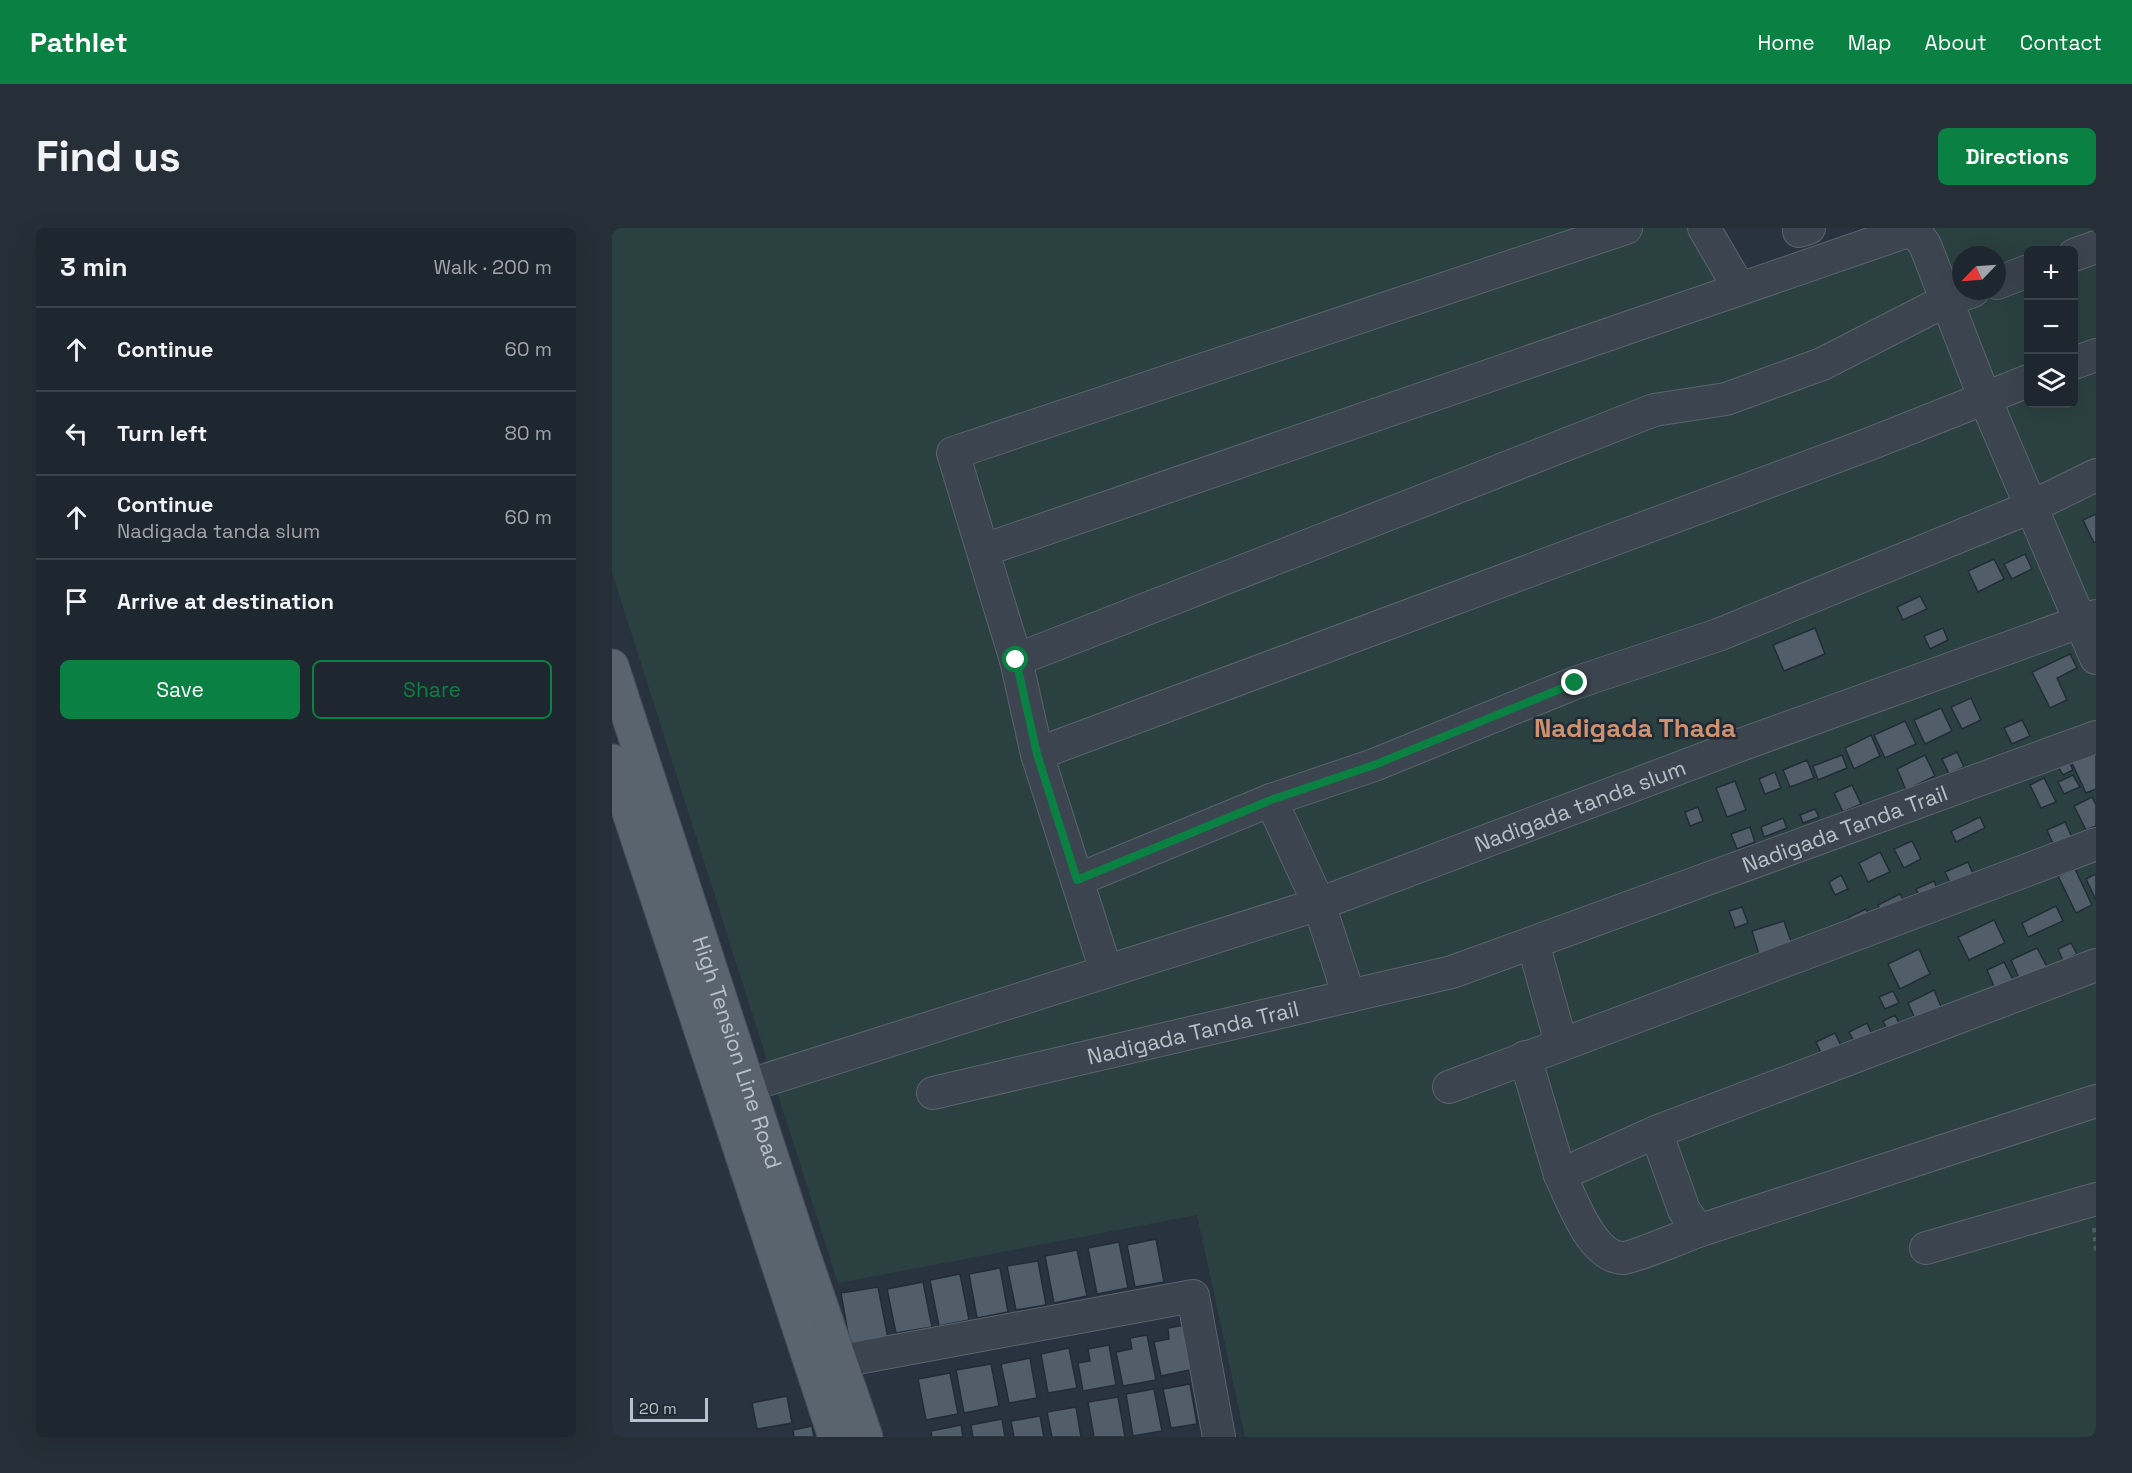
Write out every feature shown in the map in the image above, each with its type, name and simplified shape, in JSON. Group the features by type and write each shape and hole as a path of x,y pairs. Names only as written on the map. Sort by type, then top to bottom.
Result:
{"main road":[{"name":"High Tension Line Road","path":"612,666 866,1437"},
{"name":"High Tension Line Road","path":"612,761 835,1437"}],"street":[{"path":"1106,971 1037,754 1016,660 953,453 1626,228"},
{"path":"1704,228 1739,288"},
{"path":"984,550 1908,231 1917,234 1952,285"},
{"path":"2078,253 2096,247"},
{"path":"2006,280 2024,273"},
{"path":"1016,660 1654,410 1726,399 1822,364 1952,299"},
{"path":"1960,300 1984,399 2031,507 2088,620 2096,658"},
{"path":"2078,361 2096,355"},
{"path":"1037,754 1867,445 2024,383"},
{"path":"1077,880 1271,800 1374,765 1575,683 1718,635 2031,507 2096,475"},
{"name":"Nadigada tanda slum","path":"750,1085 1319,904 1743,744 2088,620"},
{"name":"Nadigada Tanda Trail","path":"933,1093 1452,972 2096,737"},
{"path":"1271,800 1319,904 1349,996"},
{"path":"1449,1088 1561,1043 2096,844"},
{"path":"1533,943 1561,1043"},
{"path":"1560,1175 1656,1132 2096,965"},
{"path":"1525,1057 1560,1175 1591,1238 1606,1252 1623,1258 1698,1231 2096,1101"},
{"path":"1656,1132 1684,1210 1698,1231"},
{"path":"1926,1248 2096,1199"},
{"path":"841,1361 1193,1296 1219,1437"}],"green space":[{"path":"612,228 1714,228 1742,270 1901,228 2096,228 2096,1437 1245,1437 1197,1215 838,1283 612,572"}],"building":[{"path":"2096,514 2096,542 2094,543 2083,520"},
{"path":"2025,554 2032,569 2012,579 2004,564"},
{"path":"1994,559 2004,579 1978,592 1968,571"},
{"path":"1920,596 1927,609 1903,620 1897,607"},
{"path":"1815,628 1825,654 1784,671 1773,645"},
{"path":"1943,628 1948,640 1930,649 1924,636"},
{"path":"2070,654 2077,668 2057,678 2067,700 2050,708 2032,672"},
{"path":"1971,698 1981,720 1962,729 1951,707"},
{"path":"1941,708 1952,731 1925,744 1914,720"},
{"path":"2022,720 2030,736 2012,744 2004,728"},
{"path":"1905,721 1916,744 1885,758 1874,735"},
{"path":"1871,735 1880,756 1854,769 1845,748"},
{"path":"2096,746 2096,789 2086,793 2070,759"},
{"path":"1957,752 1964,767 1949,774 1942,759"},
{"path":"1842,755 1847,768 1818,780 1813,766"},
{"path":"1925,755 1935,776 1906,790 1897,769"},
{"path":"2067,758 2073,770 2063,775 2056,763"},
{"path":"1807,760 1814,778 1790,787 1783,770"},
{"path":"1775,772 1781,788 1765,794 1759,779"},
{"path":"2073,775 2080,787 2064,794 2058,782"},
{"path":"2044,778 2056,802 2041,808 2030,785"},
{"path":"1735,781 1746,810 1727,817 1716,788"},
{"path":"1852,785 1861,804 1843,812 1834,793"},
{"path":"2092,797 2096,805 2096,826 2086,830 2074,806"},
{"path":"1698,807 1703,821 1690,826 1685,812"},
{"path":"1815,809 1819,817 1803,823 1800,815"},
{"path":"1980,817 1985,828 1956,842 1951,831"},
{"path":"1783,818 1787,828 1764,837 1761,827"},
{"path":"2065,822 2072,837 2054,846 2047,830"},
{"path":"1750,827 1755,842 1737,849 1731,834"},
{"path":"1912,841 1921,859 1904,868 1894,849"},
{"path":"1880,852 1890,872 1868,882 1859,863"},
{"path":"1968,862 1974,876 1952,887 1945,872"},
{"path":"2075,869 2092,905 2076,913 2058,876"},
{"path":"2096,874 2096,900 2086,879"},
{"path":"1841,875 1848,889 1835,895 1829,882"},
{"path":"1934,881 1938,891 1921,899 1916,889"},
{"path":"1900,894 1906,906 1884,917 1878,905"},
{"path":"2056,906 2063,921 2028,937 2022,923"},
{"path":"1742,907 1748,923 1735,928 1729,911"},
{"path":"1866,909 1871,920 1855,928 1849,917"},
{"path":"1994,920 2005,943 1969,960 1958,937"},
{"path":"1784,921 1793,947 1760,958 1752,931"},
{"path":"2071,943 2077,954 2063,961 2058,949"},
{"path":"2037,948 2047,967 2020,980 2011,960"},
{"path":"1919,949 1930,974 1900,989 1888,964"},
{"path":"2004,962 2014,982 1996,991 1987,970"},
{"path":"1934,990 1943,1011 1917,1023 1908,1003"},
{"path":"1893,991 1899,1003 1885,1009 1879,997"},
{"path":"1895,1015 1900,1025 1888,1031 1883,1021"},
{"path":"1867,1023 1873,1037 1856,1045 1849,1032"},
{"path":"1835,1033 1843,1050 1824,1059 1816,1042"},
{"path":"1156,1239 1164,1282 1135,1287 1127,1245"},
{"path":"1119,1242 1128,1288 1097,1294 1088,1248"},
{"path":"1077,1250 1087,1296 1054,1303 1045,1256"},
{"path":"1038,1261 1046,1305 1016,1310 1007,1266"},
{"path":"1000,1268 1008,1312 977,1318 969,1274"},
{"path":"960,1274 969,1320 939,1326 930,1280"},
{"path":"923,1282 932,1327 896,1333 887,1289"},
{"path":"878,1287 888,1338 850,1345 841,1293"},
{"path":"1185,1325 1194,1369 1161,1376 1154,1342 1169,1339 1168,1328"},
{"path":"1147,1335 1156,1380 1123,1386 1116,1352 1132,1349 1130,1338"},
{"path":"1109,1345 1116,1385 1083,1391 1078,1363 1090,1361 1088,1349"},
{"path":"1069,1348 1077,1388 1048,1393 1041,1354"},
{"path":"1030,1358 1037,1398 1009,1403 1001,1364"},
{"path":"991,1364 999,1406 964,1413 956,1370"},
{"path":"950,1373 958,1414 926,1420 918,1379"},
{"path":"1190,1384 1197,1424 1171,1428 1163,1389"},
{"path":"1154,1389 1162,1431 1133,1436 1126,1394"},
{"path":"787,1396 792,1423 757,1429 752,1403"},
{"path":"1118,1397 1125,1437 1094,1437 1088,1402"},
{"path":"1076,1407 1081,1437 1052,1437 1047,1412"},
{"path":"1040,1416 1044,1437 1014,1437 1011,1421"},
{"path":"1002,1419 1005,1437 973,1437 971,1425"},
{"path":"961,1425 963,1437 932,1437 931,1431"},
{"path":"812,1426 814,1437 794,1437 793,1430"}],"district":[{"name":"Nadigada Thada","path":"1635,728"}],"route":[{"path":"1016,660 1037,754 1077,880 1271,800 1374,765 1575,683"}]}
